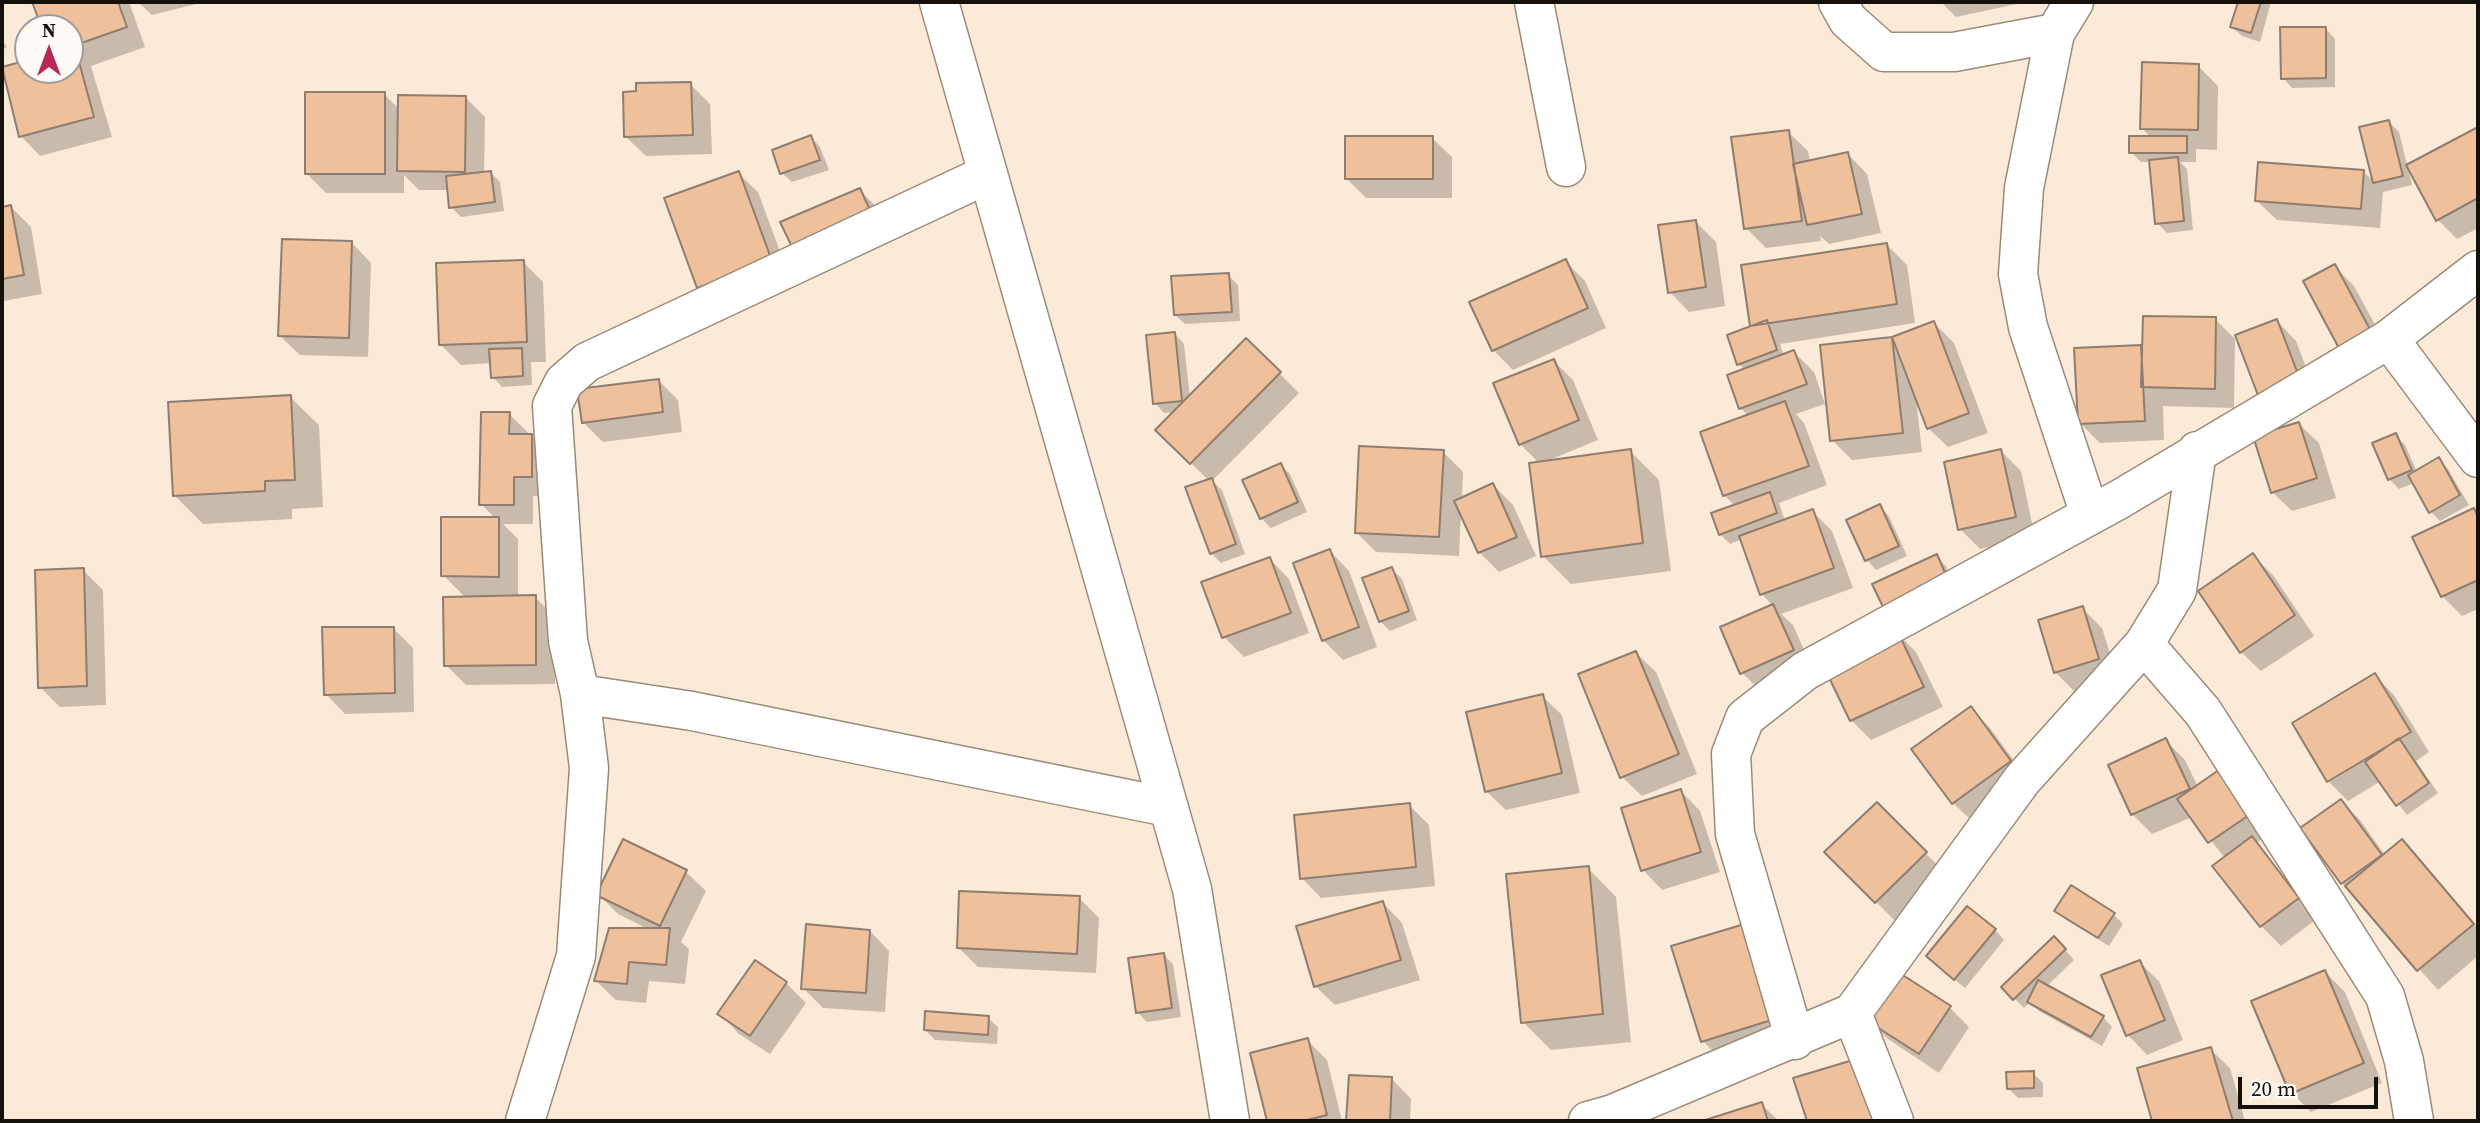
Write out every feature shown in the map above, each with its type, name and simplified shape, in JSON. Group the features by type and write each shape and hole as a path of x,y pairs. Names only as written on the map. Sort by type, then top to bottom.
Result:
{"street":[{"path":"939,2 1192,890 1230,1121"},
{"path":"1534,2 1566,167"},
{"path":"1838,2 1848,20 1884,52 1954,52 2065,18"},
{"path":"2065,18 2024,187 2018,274 2028,327 2090,515"},
{"path":"526,1121 576,957 589,768 580,694 568,640 552,406 564,382 587,362 988,174"},
{"path":"1795,1040 1735,834 1731,754 1745,718 1805,671 2090,515 2389,339 2478,270"},
{"path":"2389,339 2478,458"},
{"path":"1588,1121 1613,1114 1795,1040 1852,1013 2022,780 2144,644 2177,590 2197,451"},
{"path":"2144,644 2203,712 2385,996 2404,1061 2414,1121"},
{"path":"580,694 692,711 1168,807"},
{"path":"1852,1013 1894,1121"}],"building":[{"path":"32,2 118,2 127,27 84,42 84,14 37,14"},
{"path":"2238,2 2261,2 2251,33 2230,27"},
{"path":"2280,27 2326,27 2326,78 2281,79"},
{"path":"2142,62 2199,64 2198,130 2140,129"},
{"path":"14,64 14,84 84,84 84,80 94,117 19,137 2,67"},
{"path":"691,82 693,135 624,137 623,92 636,91 636,83"},
{"path":"305,92 385,92 385,174 305,174"},
{"path":"398,95 466,96 465,172 397,171"},
{"path":"2389,120 2403,176 2373,183 2359,127"},
{"path":"2478,127 2478,198 2436,221 2406,165"},
{"path":"1789,130 1802,221 1744,229 1731,137"},
{"path":"811,135 820,160 780,174 772,150"},
{"path":"1345,136 1433,136 1433,179 1345,179"},
{"path":"2129,136 2187,136 2187,153 2129,153"},
{"path":"1848,152 1862,214 1807,225 1793,164"},
{"path":"2178,157 2184,221 2155,224 2149,160"},
{"path":"2258,162 2364,170 2361,209 2255,201"},
{"path":"491,171 495,202 449,208 446,176"},
{"path":"739,171 772,261 697,288 664,198"},
{"path":"860,188 873,217 794,251 780,222"},
{"path":"11,205 24,275 2,279 2,207"},
{"path":"1696,220 1706,287 1668,293 1658,225"},
{"path":"282,239 352,241 349,338 278,336"},
{"path":"1887,243 1897,304 1750,326 1741,265"},
{"path":"1566,259 1588,308 1492,351 1469,302"},
{"path":"524,260 527,342 439,345 436,263"},
{"path":"2335,264 2373,335 2341,352 2303,281"},
{"path":"1229,273 1232,312 1174,315 1171,276"},
{"path":"2143,316 2216,317 2215,389 2141,387"},
{"path":"2277,319 2301,382 2259,398 2235,335"},
{"path":"1767,320 1777,350 1737,365 1727,335"},
{"path":"1934,321 1969,413 1927,429 1892,337"},
{"path":"1175,332 1182,401 1153,404 1146,335"},
{"path":"1892,337 1903,433 1830,441 1820,345"},
{"path":"1246,338 1281,372 1190,464 1155,430"},
{"path":"2141,345 2145,421 2078,424 2074,348"},
{"path":"522,348 523,376 491,378 489,349"},
{"path":"1794,350 1807,384 1739,409 1727,375"},
{"path":"1554,359 1579,420 1519,445 1493,383"},
{"path":"659,379 663,412 582,423 577,389"},
{"path":"291,395 295,480 265,481 265,491 173,496 168,402"},
{"path":"1785,401 1809,466 1723,496 1700,432"},
{"path":"481,412 510,412 509,434 532,434 532,477 514,477 514,505 479,505"},
{"path":"2299,422 2317,478 2271,493 2253,436"},
{"path":"2396,433 2412,470 2388,480 2372,443"},
{"path":"1359,446 1444,450 1439,537 1355,533"},
{"path":"1631,449 1643,543 1541,557 1529,463"},
{"path":"2001,449 2016,517 1958,530 1944,462"},
{"path":"2439,457 2460,495 2429,513 2408,475"},
{"path":"1281,463 1298,502 1260,519 1242,480"},
{"path":"1212,478 1236,544 1210,554 1185,487"},
{"path":"1493,483 1517,537 1478,553 1454,501"},
{"path":"1770,492 1777,513 1719,535 1711,513"},
{"path":"1880,504 1899,546 1865,561 1846,520"},
{"path":"2474,508 2478,517 2478,580 2441,597 2412,537"},
{"path":"1813,509 1834,568 1760,595 1739,536"},
{"path":"441,517 499,517 499,577 441,576"},
{"path":"1330,549 1359,627 1322,641 1293,563"},
{"path":"2253,553 2295,615 2240,653 2198,591"},
{"path":"1937,554 1948,580 1884,609 1872,584"},
{"path":"1270,557 1291,613 1222,638 1201,582"},
{"path":"1392,567 1409,611 1379,622 1362,578"},
{"path":"84,568 87,686 38,688 35,570"},
{"path":"536,595 536,665 444,666 443,597"},
{"path":"1773,604 1794,650 1740,674 1720,627"},
{"path":"2083,606 2099,659 2054,673 2038,620"},
{"path":"322,627 394,627 395,693 324,695"},
{"path":"1897,630 1924,687 1850,721 1823,665"},
{"path":"1636,651 1679,754 1620,778 1578,674"},
{"path":"2375,673 2411,732 2327,782 2292,723"},
{"path":"1543,694 1562,773 1485,792 1466,712"},
{"path":"1971,706 2011,761 1952,804 1911,749"},
{"path":"2166,738 2190,789 2131,815 2108,765"},
{"path":"2399,738 2429,783 2396,806 2365,762"},
{"path":"2226,765 2258,809 2208,843 2177,799"},
{"path":"1681,789 1701,852 1641,871 1621,808"},
{"path":"2341,799 2382,855 2341,884 2300,828"},
{"path":"1877,802 1927,852 1875,903 1824,852"},
{"path":"1410,803 1416,867 1300,879 1294,815"},
{"path":"2252,836 2299,898 2260,927 2212,866"},
{"path":"623,839 687,870 660,926 596,895"},
{"path":"2402,839 2474,924 2417,971 2345,886"},
{"path":"1589,866 1603,1014 1521,1023 1506,874"},
{"path":"2071,885 2115,913 2098,938 2054,911"},
{"path":"959,891 1080,896 1077,954 957,948"},
{"path":"1383,901 1401,960 1314,987 1296,926"},
{"path":"1967,906 1996,929 1954,980 1926,956"},
{"path":"1748,923 1778,1018 1701,1042 1671,946"},
{"path":"806,924 870,930 866,993 801,989"},
{"path":"609,928 670,928 666,965 629,962 627,984 594,981"},
{"path":"2054,936 2066,949 2013,1000 2001,987"},
{"path":"1164,953 1172,1008 1136,1013 1128,958"},
{"path":"755,960 787,982 750,1036 717,1014"},
{"path":"2140,960 2165,1020 2126,1036 2101,975"},
{"path":"2325,970 2364,1063 2290,1094 2251,1001"},
{"path":"1898,972 1951,1006 1919,1054 1866,1020"},
{"path":"2038,980 2104,1016 2091,1037 2027,1002"},
{"path":"925,1011 989,1016 988,1035 924,1030"},
{"path":"1308,1038 1327,1115 1303,1121 1267,1121 1250,1053"},
{"path":"2211,1047 2233,1121 2152,1121 2137,1068"},
{"path":"1863,1057 1884,1121 1807,1121 1793,1078"},
{"path":"2034,1071 2034,1088 2007,1089 2006,1072"},
{"path":"1349,1075 1392,1077 1390,1121 1346,1121"},
{"path":"1762,1102 1768,1121 1702,1121"}]}
